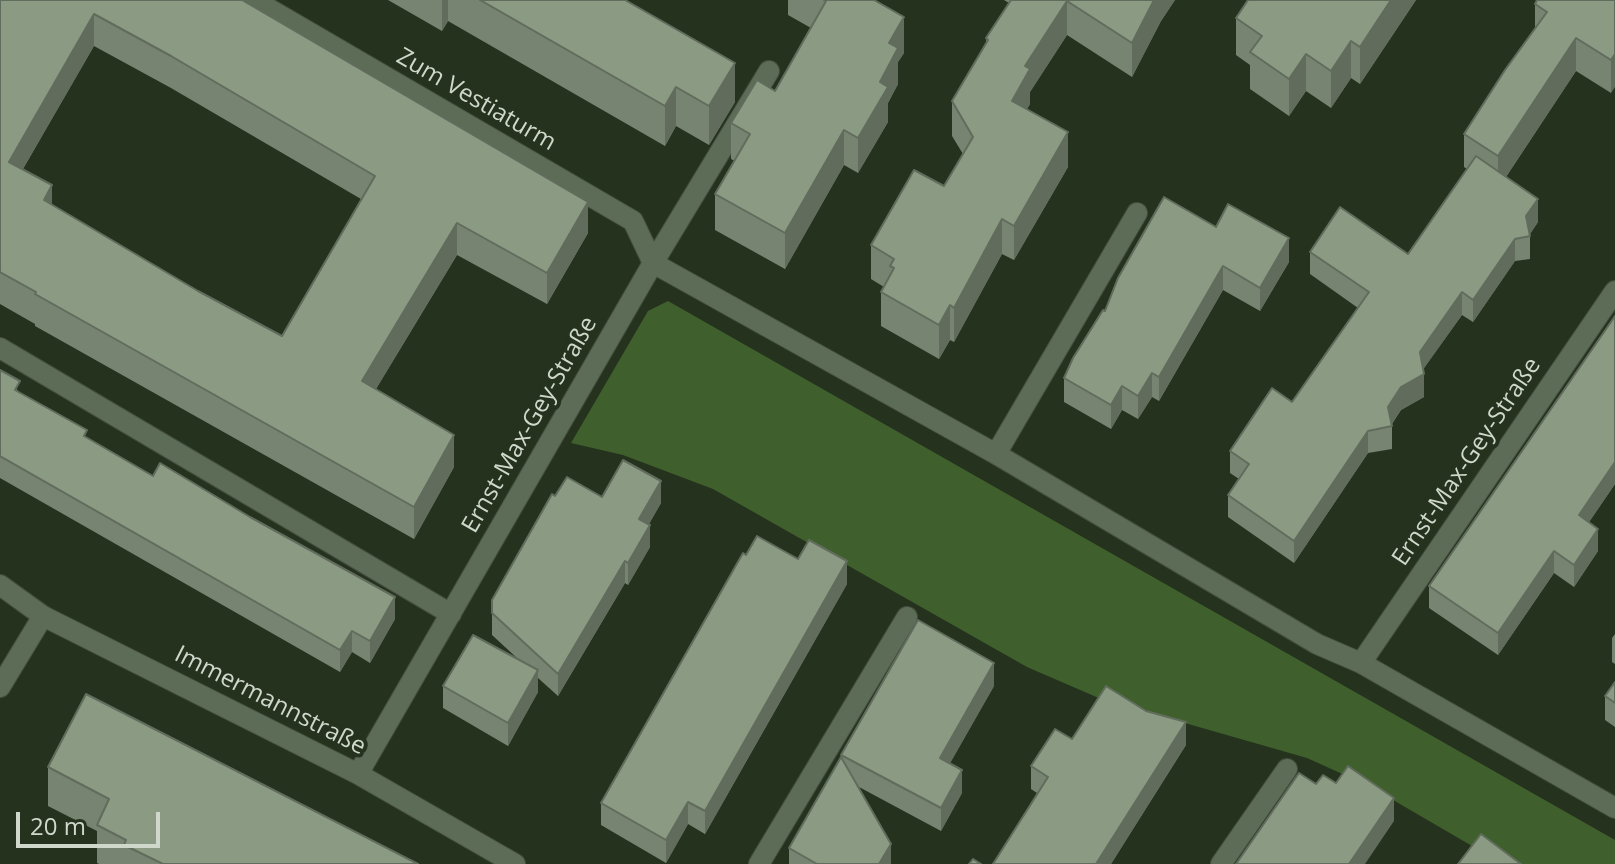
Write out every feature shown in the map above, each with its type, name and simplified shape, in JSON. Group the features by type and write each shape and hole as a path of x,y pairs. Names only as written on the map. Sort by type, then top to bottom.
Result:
{"street":[{"name":"Zum Vestiaturm","path":"254,0 633,221 653,263"},
{"name":"Ernst-Max-Gey-Straße","path":"358,774 653,263 769,71"},
{"path":"996,454 1137,213"},
{"path":"653,263 996,454 1317,644 1361,663 1615,808"},
{"name":"Ernst-Max-Gey-Straße","path":"1361,663 1615,291"},
{"path":"0,348 451,614"},
{"name":"Immermannstraße","path":"0,585 43,616 358,774 515,864"},
{"path":"0,687 43,616"},
{"path":"759,864 907,617"},
{"path":"1221,864 1287,769"}],"green space":[{"path":"668,301 1615,840 1615,864 1503,864 1369,786 1307,758 1101,699 1027,667 713,489 623,455 571,443 648,311"}],"building":[{"path":"0,0 242,0 588,202 547,273 457,223 362,381 454,435 414,507 0,272","holes":["94,14 375,176 282,336 198,291 44,200 52,185 9,162"]},
{"path":"480,0 625,0 735,63 709,106 676,87 665,106"},
{"path":"824,0 874,0 904,17 889,43 898,48 880,82 888,87 858,138 844,130 785,233 715,194 750,134 731,123 757,80 775,91"},
{"path":"1011,0 1154,0 1132,43 1067,1 1025,66 1030,69 1012,101 1068,132 1014,226 1002,219 954,308 950,305 939,325 881,292 894,268 890,266 894,259 871,245 914,170 944,186 973,137 952,101 988,40 986,38"},
{"path":"1248,0 1391,0 1360,47 1351,41 1331,71 1306,54 1289,79 1250,52 1262,36 1236,18"},
{"path":"1537,0 1615,0 1615,54 1611,60 1576,38 1498,156 1464,134 1547,12 1535,4"},
{"path":"1476,156 1538,199 1526,216 1530,236 1515,239 1473,300 1462,292 1420,352 1424,374 1401,387 1388,407 1392,426 1368,431 1294,541 1228,495 1249,464 1230,451 1272,388 1292,402 1369,292 1310,252 1340,207 1408,254"},
{"path":"1164,197 1216,227 1228,204 1289,238 1260,288 1223,266 1159,377 1152,373 1138,396 1122,386 1111,405 1064,378 1073,358 1105,311 1118,278"},
{"path":"1615,316 1615,462 1579,515 1598,529 1574,565 1554,551 1498,633 1429,586"},
{"path":"0,370 20,381 15,390 87,430 84,436 153,476 160,463 395,597 370,641 352,631 340,650 0,456"},
{"path":"623,460 661,481 639,519 650,525 558,674 492,613 492,600 552,494 555,496 567,477 602,497"},
{"path":"757,536 798,559 809,540 847,561 705,811 688,802 666,840 601,803 743,553 746,555"},
{"path":"918,620 994,663 940,758 962,770 941,808 841,755"},
{"path":"473,635 538,670 508,723 443,686"},
{"path":"1615,682 1615,703 1605,696"},
{"path":"1106,686 1146,711 1186,722 1096,864 993,864 1048,777 1031,766 1055,729 1072,739"},
{"path":"86,694 418,864 163,864 124,845 126,840 97,825 109,799 48,767"},
{"path":"841,757 891,844 879,864 817,864 789,848"},
{"path":"1348,766 1394,798 1349,864 1236,864 1299,773 1316,784 1323,775 1336,783"},
{"path":"1481,834 1521,864 1458,864"}]}
